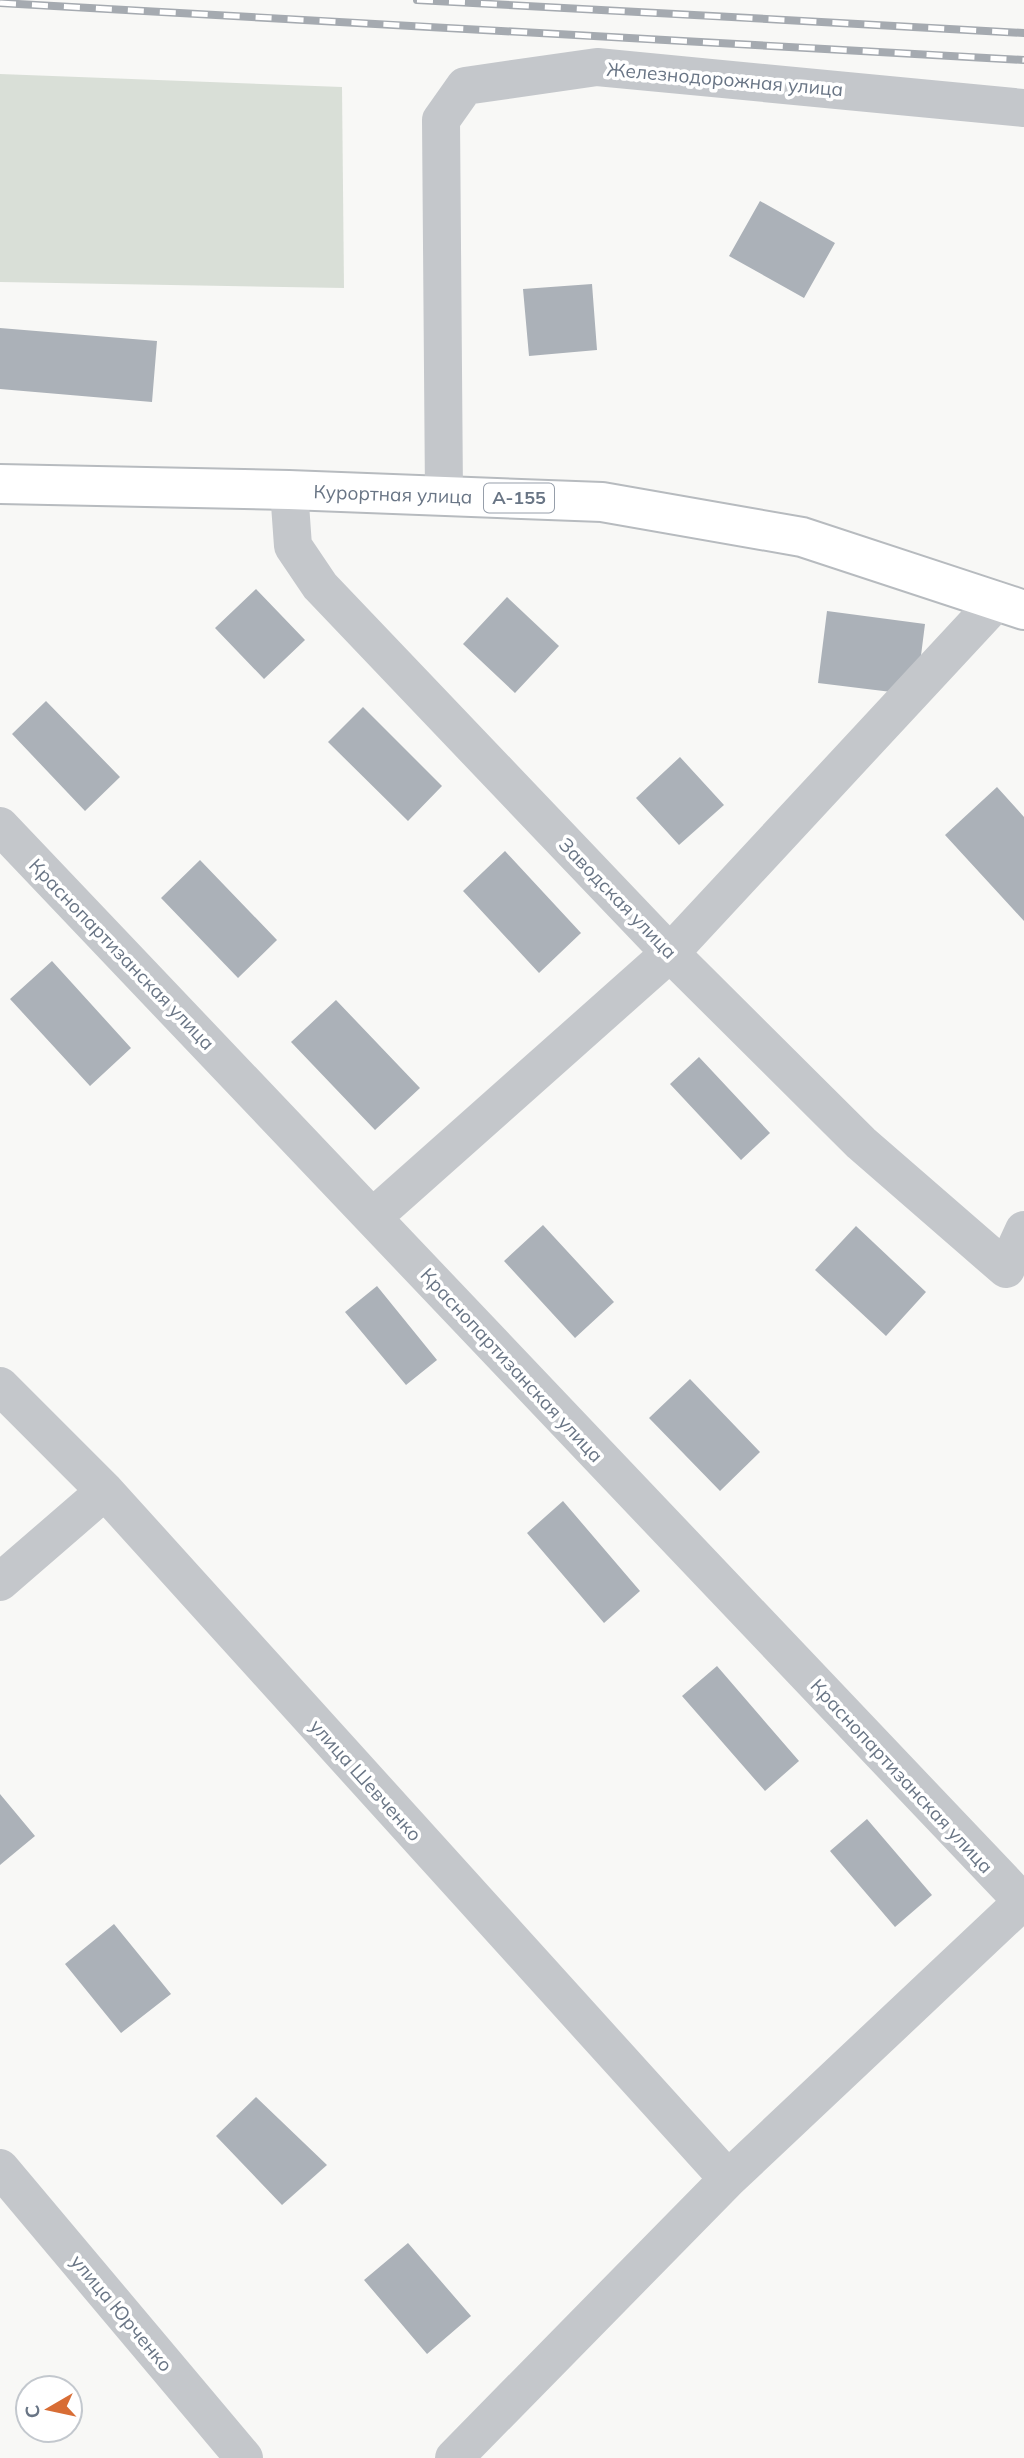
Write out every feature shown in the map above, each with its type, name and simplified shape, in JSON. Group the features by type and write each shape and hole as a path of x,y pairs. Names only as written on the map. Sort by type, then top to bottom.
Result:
{"main road":[{"name":"Курортная улица","path":"0,484 289,490 602,502 802,537 1011,606"}],"street":[{"name":"Железнодорожная улица","path":"444,495 441,120 465,86 597,67 1024,107"},
{"name":"Заводская улица","path":"289,490 293,546 320,586 670,953 860,1143 1006,1269 1024,1230"},
{"path":"373,1217 670,953 1011,606"},
{"name":"Краснопартизанская улица","path":"0,826 1023,1903"},
{"name":"улица Шевченко","path":"0,1386 104,1491 728,2179"},
{"path":"0,1582 104,1491"},
{"path":"454,2458 728,2179 1023,1903"},
{"name":"улица Юрченко","path":"4,2187 244,2458"}],"shaded area":[{"path":"0,74 342,87 344,288 0,282"}],"building":[{"path":"760,201 835,243 804,298 729,256"},
{"path":"592,284 597,350 529,356 523,289"},
{"path":"0,328 157,341 152,402 0,389"},
{"path":"256,589 305,640 264,679 215,628"},
{"path":"507,597 559,646 515,693 463,644"},
{"path":"827,611 925,624 916,695 818,683"},
{"path":"46,701 120,777 85,811 12,734"},
{"path":"363,707 442,786 408,821 328,742"},
{"path":"680,757 724,805 679,845 636,798"},
{"path":"997,787 1024,817 1024,921 945,835"},
{"path":"505,851 581,933 539,973 463,891"},
{"path":"200,860 277,940 238,978 161,898"},
{"path":"52,961 131,1048 90,1086 10,999"},
{"path":"336,1000 420,1088 375,1130 291,1042"},
{"path":"699,1057 770,1133 741,1160 670,1084"},
{"path":"543,1225 614,1302 575,1338 504,1261"},
{"path":"856,1226 926,1292 886,1336 815,1270"},
{"path":"377,1286 437,1360 406,1385 345,1312"},
{"path":"690,1379 760,1452 720,1491 649,1418"},
{"path":"563,1501 640,1591 604,1623 527,1533"},
{"path":"717,1666 799,1761 765,1791 682,1696"},
{"path":"0,1794 35,1836 0,1865"},
{"path":"867,1819 932,1895 895,1927 830,1851"},
{"path":"114,1924 171,1994 121,2033 65,1964"},
{"path":"256,2097 327,2165 282,2205 216,2136"},
{"path":"408,2243 471,2316 427,2354 364,2280"}],"railway":[{"path":"417,0 1024,33"},
{"path":"0,3 1024,60"}]}
